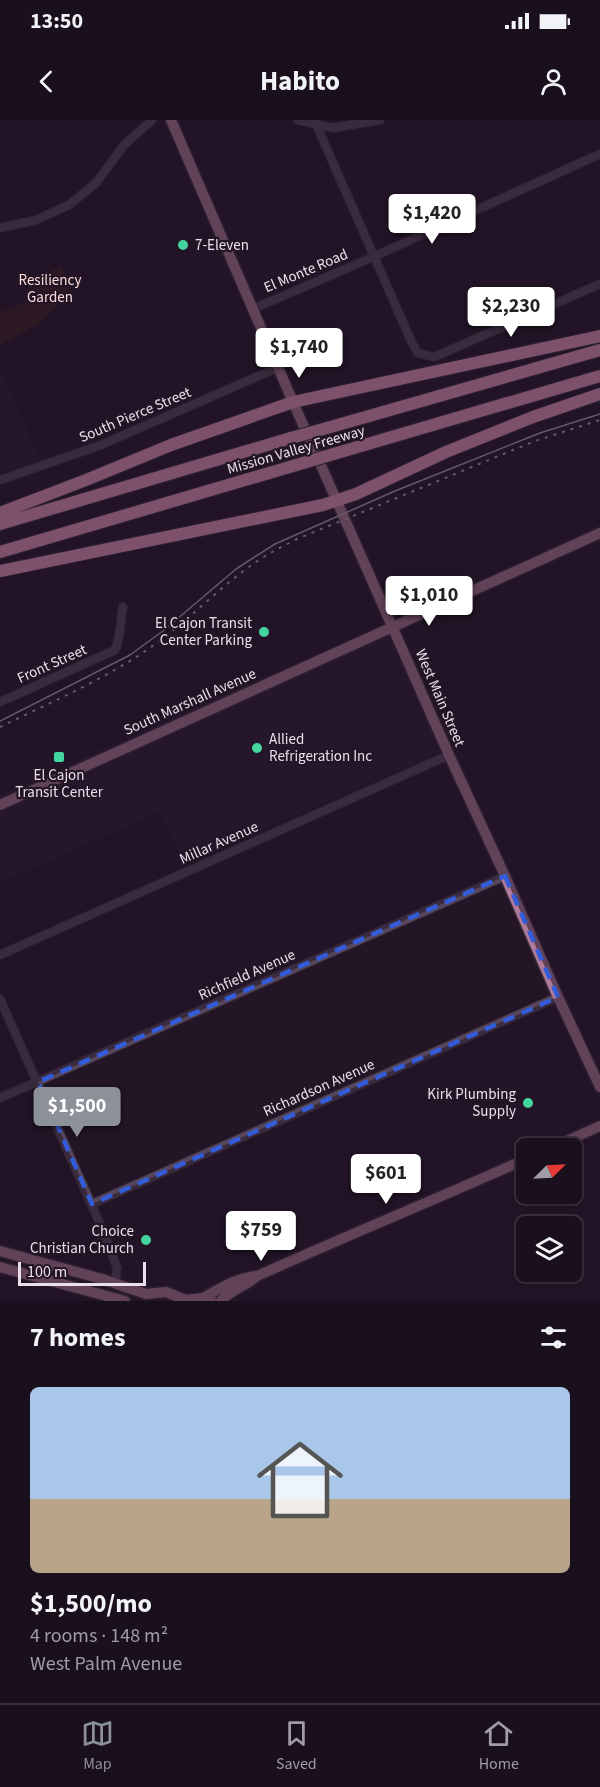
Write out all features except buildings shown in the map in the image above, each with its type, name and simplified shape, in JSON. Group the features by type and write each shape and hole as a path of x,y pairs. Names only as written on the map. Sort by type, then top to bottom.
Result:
{"highway":[{"path":"0,513 171,446 293,402 600,336"},
{"name":"Mission Valley Freeway","path":"0,525 291,438 600,350"},
{"name":"Mission Valley Freeway","path":"0,552 600,376"},
{"path":"0,571 323,505 357,494 446,452 533,417 600,394"}],"main road":[{"name":"West Main Street","path":"171,120 449,755 600,1088"},
{"name":"South Marshall Avenue","path":"0,805 600,533"},
{"path":"573,1138 600,1126"},
{"path":"0,1251 115,1283 151,1298 166,1292 186,1300 208,1300 224,1285 256,1276 516,1163"},
{"path":"0,1268 125,1301"},
{"path":"221,1301 233,1290 249,1283 256,1276"}],"street":[{"path":"0,228 36,220 69,204 96,183 124,145 152,120"},
{"path":"298,120 333,128 380,120"},
{"path":"316,124 418,353 434,357 600,284"},
{"name":"El Monte Road","path":"253,309 374,257 600,154"},
{"name":"South Pierce Street","path":"0,480 101,445 279,367"},
{"name":"Front Street","path":"0,702 115,650 120,639 119,627 123,607"},
{"name":"Millar Avenue","path":"0,955 449,755"},
{"name":"Richfield Avenue","path":"0,1098 505,876"},
{"name":"Richardson Avenue","path":"92,1204 558,997"},
{"path":"0,999 92,1204 117,1268 115,1283"}],"highlighted area":[{"path":"505,876 558,997 92,1204 38,1082"}],"shaded area":[{"path":"0,370 41,461 0,473"},
{"path":"385,624 444,752 183,864 160,812 0,883 0,795"}],"green space":[{"name":"Resiliency Garden","path":"62,266 70,292 40,323 0,345 0,312 30,301 38,277"}],"tram line":[{"path":"0,721 130,655 163,631 236,569 275,544 395,491 540,433 600,414"}],"railway":[{"path":"0,727 79,689 136,657 166,636 246,569 290,542 535,441 600,420"}],"place":[{"name":"7-Eleven","path":"183,245"},
{"name":"El Cajon Transit Center Parking","path":"264,632"},
{"name":"Allied Refrigeration Inc","path":"257,748"},
{"name":"El Cajon Transit Center","path":"59,757"},
{"name":"Kirk Plumbing Supply","path":"528,1103"},
{"name":"Choice Christian Church","path":"146,1240"}]}
